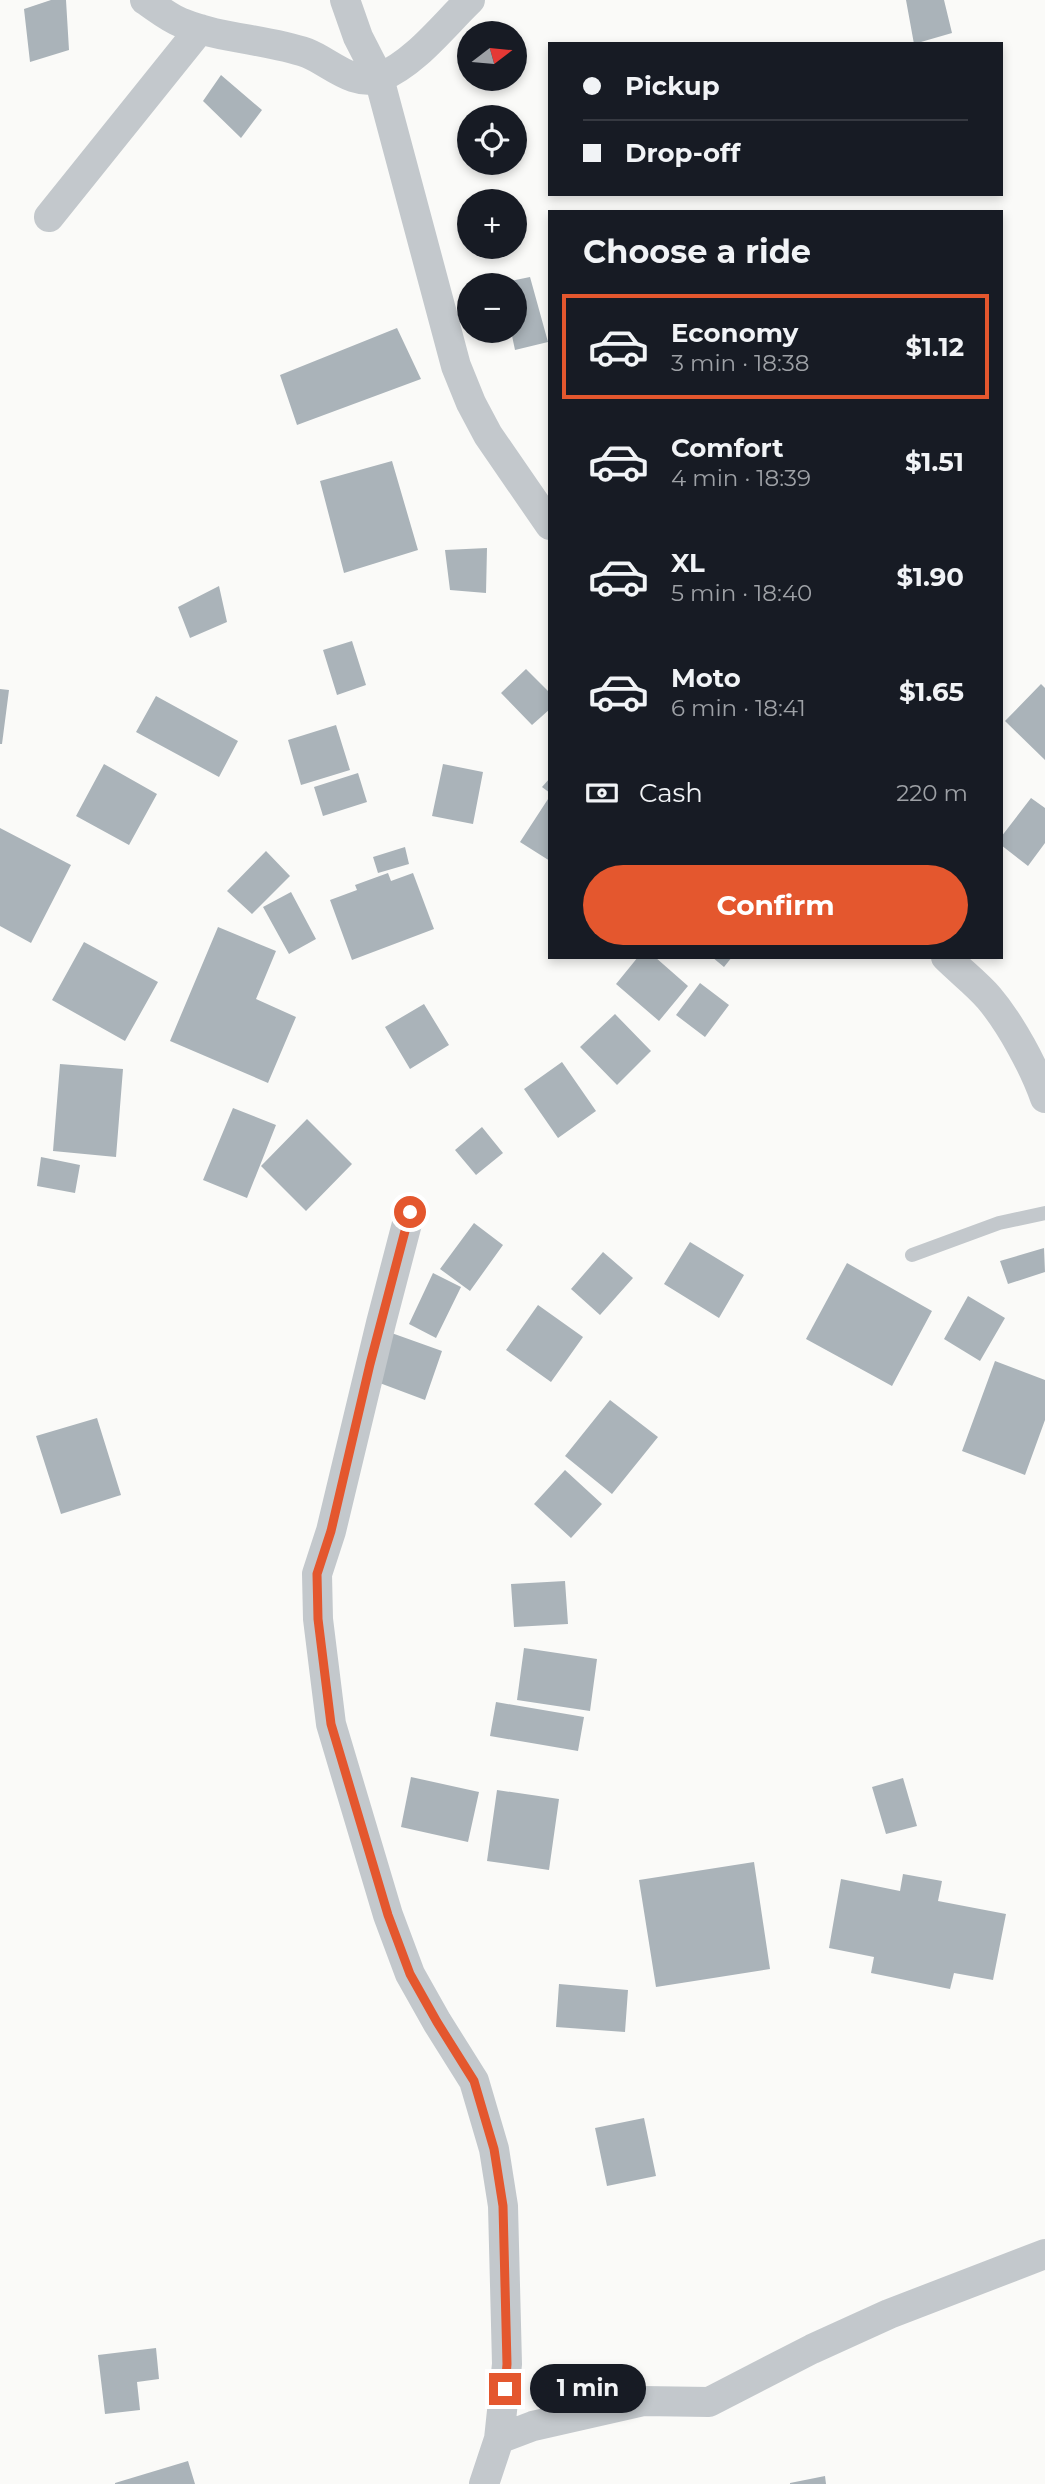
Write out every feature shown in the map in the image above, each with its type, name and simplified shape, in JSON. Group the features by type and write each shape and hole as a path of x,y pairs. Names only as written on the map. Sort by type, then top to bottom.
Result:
{"street":[{"path":"145,0 179,22 200,29 271,42 310,54 352,77 379,78 407,61 470,0"},
{"path":"345,0 358,37 379,78 456,366 488,435 548,523"},
{"path":"48,217 200,29"},
{"path":"948,959 989,998 1008,1024 1044,1090"},
{"path":"410,1212 331,1531 317,1574 318,1619 331,1724 388,1915 410,1974 474,2081 494,2149 503,2206 507,2280 507,2364 499,2439 484,2484"},
{"path":"499,2439 545,2423 643,2401 709,2402 811,2349 890,2314 1045,2254"}],"lane":[{"path":"912,1255 999,1223 1045,1213"}],"building":[{"path":"51,0 66,0 69,50 30,62 24,9"},
{"path":"906,0 944,0 952,33 914,42"},
{"path":"221,75 262,110 241,138 203,101"},
{"path":"530,277 548,342 515,350 514,343 527,343 527,278"},
{"path":"397,328 421,379 297,425 280,375"},
{"path":"392,461 418,550 344,573 320,481"},
{"path":"487,548 486,593 450,590 445,550"},
{"path":"219,586 227,622 190,638 178,607"},
{"path":"352,641 366,685 337,695 323,650"},
{"path":"526,669 548,691 548,711 532,725 501,693"},
{"path":"1041,684 1045,688 1045,760 1005,721"},
{"path":"0,689 9,690 2,744 0,744"},
{"path":"156,696 238,741 219,777 136,732"},
{"path":"336,725 350,770 301,785 288,740"},
{"path":"104,764 157,794 129,845 76,816"},
{"path":"443,764 483,772 473,824 432,816"},
{"path":"358,773 367,802 323,816 314,787"},
{"path":"548,780 548,792 542,787"},
{"path":"1031,798 1045,808 1045,843 1028,866 1003,847 1003,834"},
{"path":"548,799 548,860 520,842"},
{"path":"0,828 71,865 31,943 0,926"},
{"path":"405,847 409,864 378,873 373,857"},
{"path":"266,851 290,876 252,914 227,891"},
{"path":"388,873 391,881 413,873 434,929 352,960 330,900 357,890 355,885"},
{"path":"291,892 316,939 289,954 263,907"},
{"path":"218,927 276,951 256,999 296,1017 268,1083 170,1041"},
{"path":"84,942 158,982 125,1041 52,1000"},
{"path":"636,959 657,959 688,986 659,1021 616,984"},
{"path":"714,959 730,959 724,967"},
{"path":"700,983 729,1005 705,1037 676,1015"},
{"path":"424,1004 449,1045 410,1069 385,1027"},
{"path":"615,1014 651,1051 617,1085 580,1047"},
{"path":"562,1062 596,1111 558,1138 524,1089"},
{"path":"60,1064 123,1069 116,1157 53,1151"},
{"path":"233,1108 276,1125 247,1198 203,1180"},
{"path":"307,1119 352,1164 306,1211 261,1166"},
{"path":"482,1127 503,1153 476,1175 455,1150"},
{"path":"41,1157 80,1165 75,1193 37,1186"},
{"path":"474,1223 503,1245 470,1291 440,1269"},
{"path":"690,1242 744,1275 719,1318 664,1284"},
{"path":"1044,1248 1045,1272 1008,1284 1000,1261"},
{"path":"603,1252 633,1278 600,1315 571,1289"},
{"path":"847,1263 932,1311 892,1386 806,1339"},
{"path":"433,1273 461,1287 436,1338 409,1324"},
{"path":"968,1296 1005,1318 980,1361 944,1339"},
{"path":"538,1305 583,1337 551,1382 506,1350"},
{"path":"386,1331 442,1351 425,1400 369,1379"},
{"path":"995,1361 1045,1380 1045,1420 1025,1475 962,1451"},
{"path":"610,1400 658,1437 612,1494 565,1456"},
{"path":"97,1418 121,1495 61,1514 36,1436"},
{"path":"565,1470 602,1504 571,1538 534,1504"},
{"path":"565,1581 568,1624 514,1627 511,1584"},
{"path":"524,1648 597,1659 590,1711 517,1700"},
{"path":"496,1702 584,1717 578,1751 490,1736"},
{"path":"411,1777 479,1792 468,1842 401,1827"},
{"path":"903,1778 917,1826 886,1834 872,1787"},
{"path":"497,1790 559,1799 549,1870 487,1861"},
{"path":"754,1862 770,1969 656,1987 639,1880"},
{"path":"903,1874 942,1881 938,1901 1006,1914 993,1980 954,1973 950,1989 871,1973 874,1957 829,1948 841,1879 900,1891"},
{"path":"559,1984 628,1990 625,2032 556,2027"},
{"path":"644,2118 656,2176 607,2186 595,2128"},
{"path":"156,2348 159,2379 137,2382 140,2410 105,2414 98,2355"},
{"path":"188,2461 195,2484 115,2484 115,2483"},
{"path":"825,2476 826,2484 790,2484 790,2483"}],"route":[{"path":"410,1212 370,1364 331,1531 317,1574 318,1619 331,1724 388,1915 410,1974 474,2081 494,2149 503,2206 507,2280 505,2389"}]}
